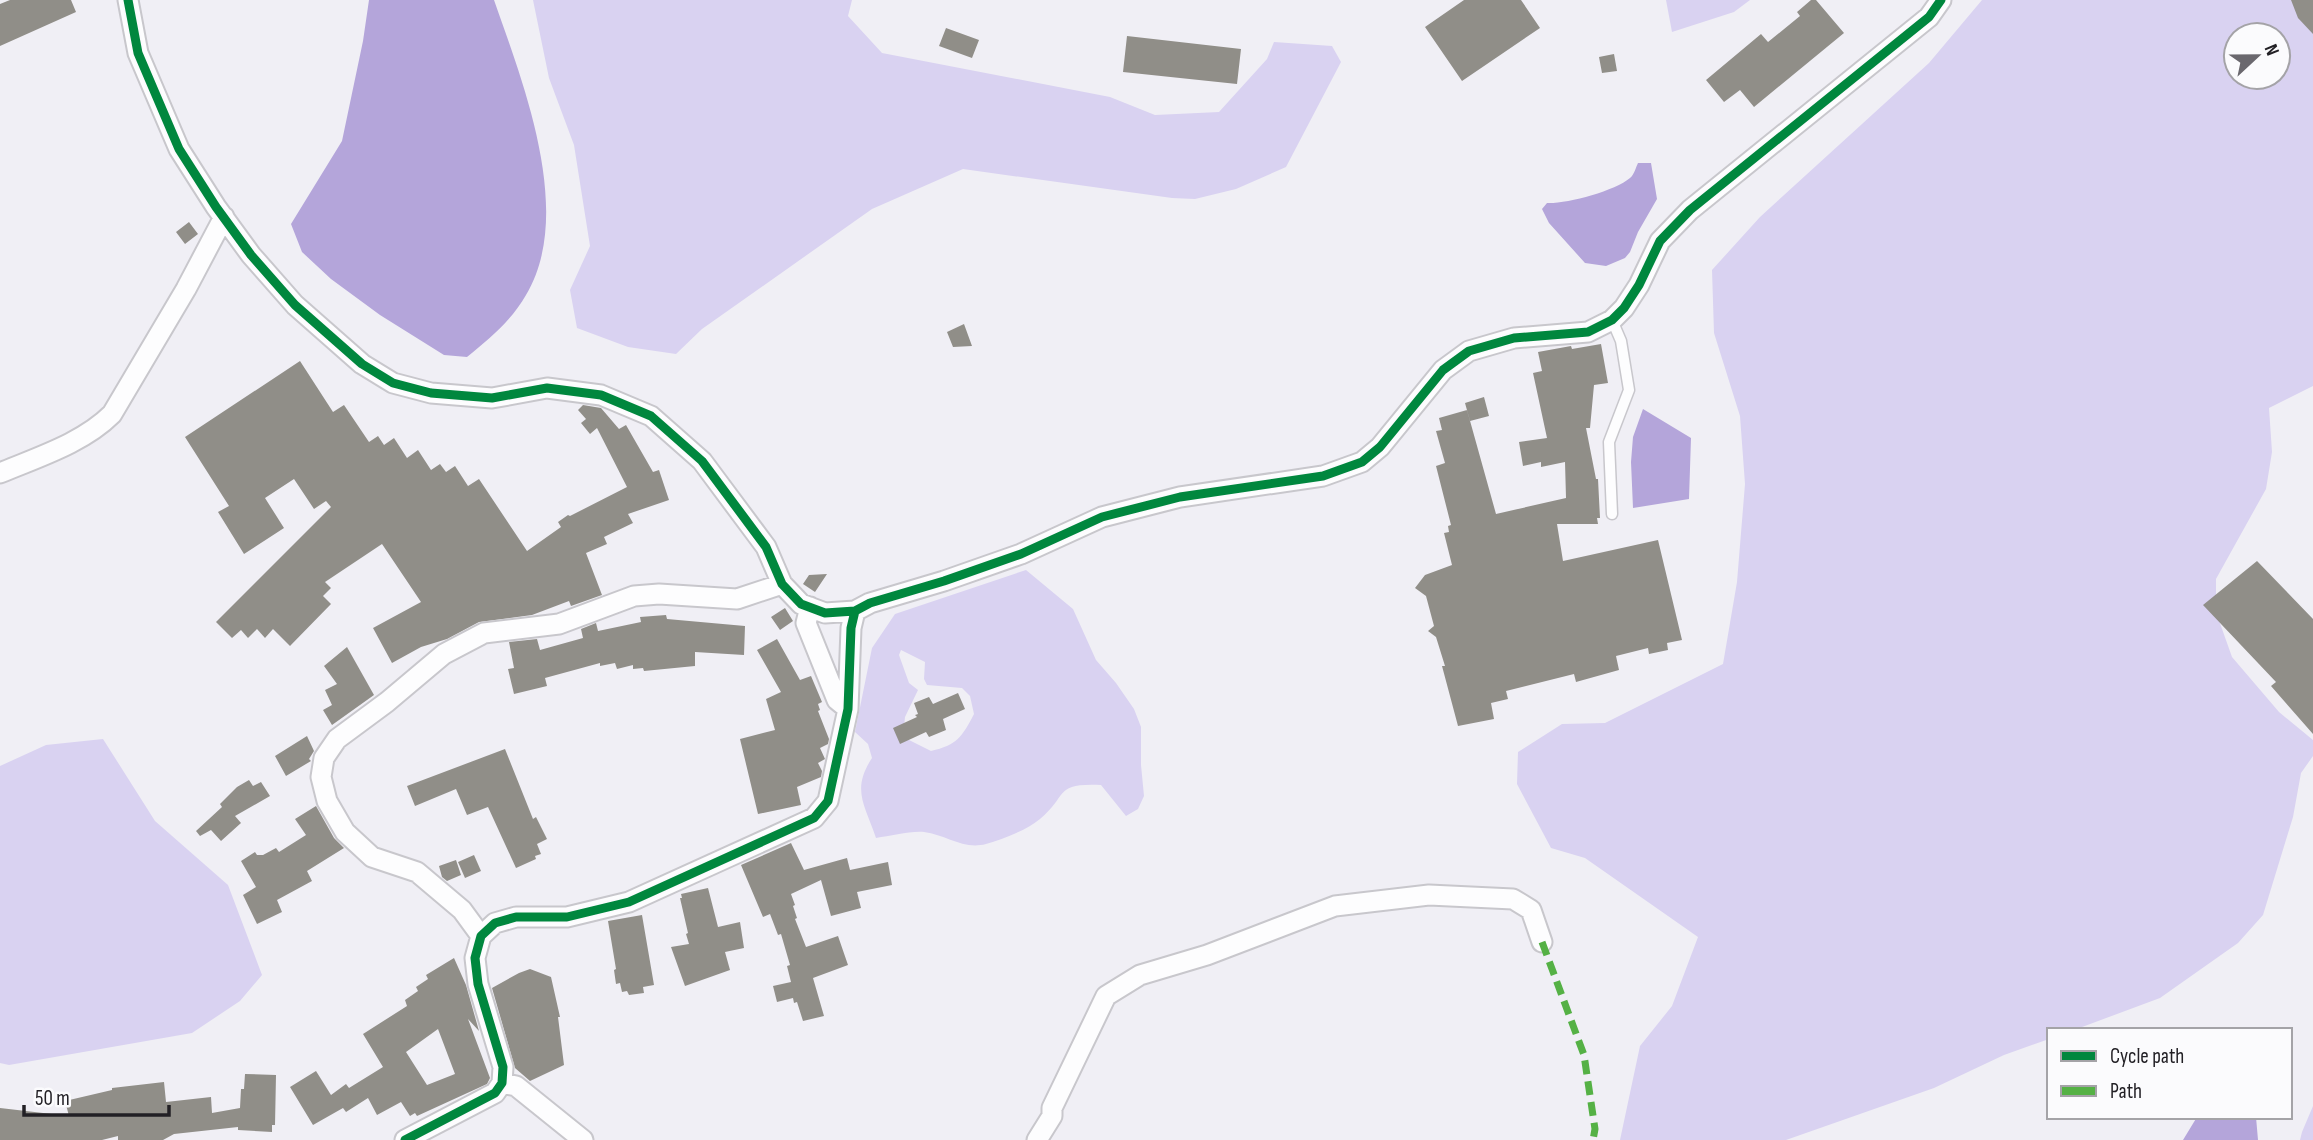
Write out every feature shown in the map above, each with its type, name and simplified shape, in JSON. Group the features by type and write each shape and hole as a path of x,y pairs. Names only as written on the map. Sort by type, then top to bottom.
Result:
{"street":[{"path":"128,0 138,53 179,149 251,256 295,305 362,364 393,383 431,393 492,398 547,388 601,395 651,416 702,461 766,547 782,584 800,604 825,613 855,611 870,603 944,582 1021,554 1102,517 1180,497 1323,476 1362,462 1380,447 1443,370 1469,351 1514,338 1588,332 1612,320 1639,285 1660,241 1690,210 1929,17 1941,0"},
{"path":"0,472 44,455 99,427 112,414 186,289 224,217"},
{"path":"481,936 462,910 417,872 372,857 345,832 327,801 321,777 324,758 337,739 387,702 444,654 484,634 559,624 634,596 659,594 737,599 782,584"},
{"path":"810,607 806,623 837,700 848,709"},
{"path":"405,1140 495,1093 502,1083 503,1067 478,984 475,958 481,936 495,923 516,918 567,917 629,902 814,818 828,801 848,709 851,628 855,611"},
{"path":"1037,1140 1052,1116 1052,1108 1106,996 1140,975 1207,955 1335,906 1429,895 1513,898 1531,909 1542,942"},
{"path":"502,1083 516,1086 583,1140"}],"lane":[{"path":"1612,320 1620,341 1629,390 1609,442 1612,514"}],"shaded area":[{"path":"369,0 494,0 530,108 545,188 546,226 540,262 526,295 514,313 467,357 444,355 380,315 331,279 302,252 291,224 342,141"},
{"path":"533,0 852,0 848,16 882,53 1110,97 1155,115 1219,112 1267,59 1274,42 1332,46 1341,62 1286,167 1236,189 1195,199 1172,198 963,169 872,209 702,329 676,354 628,347 577,328 570,290 590,246 574,145 549,78"},
{"path":"1666,0 1750,0 1734,12 1672,32"},
{"path":"1982,0 2313,0 2313,386 2269,408 2272,452 2266,489 2216,579 2216,612 2232,657 2279,712 2313,740 2313,756 2301,773 2293,817 2263,915 2238,943 2160,998 2079,1028 2047,1028 2047,1040 2004,1055 1934,1088 1786,1140 1620,1140 1640,1046 1672,1006 1698,937 1585,858 1551,848 1517,784 1518,752 1562,724 1605,723 1723,664 1737,582 1745,484 1740,416 1714,333 1712,270 1760,217 1929,63"},
{"path":"1638,163 1651,163 1657,199 1630,252 1625,258 1606,266 1585,263 1549,223 1542,209 1547,203 1578,199 1613,188 1631,177"},
{"path":"1643,409 1691,438 1689,499 1633,508 1633,437"},
{"path":"1026,570 1073,609 1096,660 1134,709 1141,727 1144,796 1138,809 1126,816 1101,785 1075,786 1063,792 1049,811 1028,827 986,844 962,844 924,832 876,838 864,807 861,789 862,779 872,758 868,744 855,732 872,648 895,614","holes":["901,650 925,662 924,679 927,685 962,688 970,696 974,714 958,739 931,751 903,737 905,717 918,690 909,683 899,655"]},
{"path":"103,739 155,821 228,885 262,975 240,1001 192,1033 9,1065 0,1063 0,766 46,745"},
{"path":"2313,1106 2313,1140 2300,1140 2302,1132"},
{"path":"2196,1119 2256,1119 2258,1140 2183,1140"}],"building":[{"path":"10,0 71,0 76,12 0,46 0,4"},
{"path":"1464,0 1521,0 1540,28 1462,81 1425,27"},
{"path":"1811,0 1816,0 1844,33 1754,107 1740,90 1724,102 1706,80 1761,34 1768,42 1800,16 1797,12"},
{"path":"2291,0 2313,0 2313,34 2298,18"},
{"path":"946,28 979,40 972,58 939,46"},
{"path":"1127,36 1241,49 1237,84 1123,72"},
{"path":"1614,54 1617,71 1602,73 1599,57"},
{"path":"189,222 198,234 185,244 176,232"},
{"path":"964,324 972,346 953,347 947,332"},
{"path":"1601,344 1608,383 1594,385 1590,428 1586,428 1598,479 1600,518 1597,518 1598,524 1557,524 1563,561 1658,540 1682,640 1667,643 1668,650 1649,654 1648,648 1616,656 1619,670 1576,682 1574,674 1506,691 1508,699 1491,703 1494,719 1458,726 1436,637 1428,631 1434,626 1426,596 1415,588 1425,575 1452,565 1444,533 1449,532 1448,526 1451,525 1436,466 1445,463 1436,431 1442,430 1439,418 1467,410 1496,514 1566,498 1565,462 1541,467 1541,462 1523,466 1519,442 1547,438 1533,373 1542,371 1538,352"},
{"path":"300,361 333,412 344,405 369,442 378,436 384,445 394,438 407,458 418,450 431,470 440,464 446,472 455,466 468,486 479,479 527,551 561,527 558,522 568,515 627,487 597,428 590,434 581,423 586,419 578,410 583,405 601,408 619,429 626,425 653,472 659,470 669,500 628,514 633,523 604,537 607,544 586,553 602,595 571,606 569,601 532,615 479,622 447,639 421,647 392,663 373,628 421,602 382,544 325,582 331,588 323,596 331,604 290,646 273,629 265,638 257,629 248,638 241,630 232,638 216,622 331,507 326,501 314,509 294,479 265,498 284,528 244,554 218,512 229,506 185,437"},
{"path":"1484,397 1489,416 1470,421 1465,403"},
{"path":"2257,561 2313,619 2313,734 2271,686 2276,682 2203,605"},
{"path":"827,574 815,592 803,584 809,575"},
{"path":"785,608 793,621 780,630 771,617"},
{"path":"666,615 667,619 745,626 744,655 695,652 695,666 644,671 643,668 633,669 633,665 617,669 615,663 600,666 600,663 545,678 547,686 514,694 508,669 514,668 509,642 537,639 540,650 583,638 581,629 596,623 598,631 641,622 640,617"},
{"path":"777,639 800,680 811,676 822,702 818,704 818,711 829,739 828,744 820,748 825,759 818,763 822,771 821,777 797,787 801,805 758,814 740,739 775,730 766,699 781,692 757,650"},
{"path":"347,647 374,695 332,725 323,710 332,705 325,690 337,684 324,666"},
{"path":"958,693 965,709 943,719 946,730 929,737 926,732 900,744 893,728 917,717 914,703 929,697 933,704"},
{"path":"307,736 314,751 309,759 311,761 286,776 275,756"},
{"path":"505,749 533,819 536,817 547,839 537,844 541,854 535,856 536,859 516,868 488,807 467,815 456,789 415,806 407,786"},
{"path":"249,780 253,786 261,782 270,796 235,816 241,823 221,841 211,830 200,836 196,831 222,807 220,804 237,787"},
{"path":"316,806 334,838 344,848 307,871 312,881 277,900 282,912 257,924 243,895 256,887 241,861 255,852 257,855 263,855 276,848 279,852 306,835 295,819"},
{"path":"791,843 804,870 847,858 850,870 888,862 892,885 857,892 861,908 831,916 821,880 791,894 795,905 795,919 806,947 838,936 848,965 813,978 824,1016 803,1021 793,998 777,1002 773,986 791,982 787,966 790,965 781,934 778,935 770,914 763,917 741,865"},
{"path":"474,855 481,871 465,878 458,862"},
{"path":"456,860 461,875 447,881 442,877 439,866"},
{"path":"708,888 718,927 740,922 744,948 725,952 730,970 685,986 671,947 689,944 680,898 681,894"},
{"path":"642,915 654,985 643,987 644,993 629,995 627,991 622,992 620,983 616,984 608,921"},
{"path":"454,958 466,985 479,1031 468,1019 490,1078 487,1084 417,1116 415,1113 410,1116 401,1102 377,1115 368,1098 346,1112 343,1108 313,1125 290,1087 316,1071 331,1095 346,1084 349,1088 383,1067 363,1034 407,1006 405,1000 418,991 416,987 428,979 426,975","holes":["438,1029 455,1074 427,1085 406,1052"]},
{"path":"530,969 551,977 560,1017 564,1065 530,1081 515,1068 492,988"},
{"path":"245,1074 276,1075 275,1125 272,1125 272,1132 238,1130 238,1127 174,1134 163,1140 118,1140 118,1136 102,1140 0,1140 0,1108 69,1116 65,1101 112,1088 164,1082 166,1102 211,1097 212,1113 240,1108"}],"marked path":[{"path":"1542,942 1584,1055 1595,1129 1593,1140"}],"cycle path":[{"path":"128,0 138,53 179,149 216,207 251,255 295,305 362,364 393,383 431,393 492,398 547,388 601,395 651,416 702,461 766,547 782,584 801,604 825,613 855,611 870,603 944,581 1021,554 1102,517 1180,497 1323,476 1362,462 1380,447 1443,370 1469,351 1514,338 1588,332 1612,320 1624,308 1639,285 1660,241 1690,210 1929,17 1941,0"},
{"path":"405,1140 495,1093 502,1083 503,1067 478,984 475,958 481,936 495,923 516,917 567,917 629,902 814,818 828,801 848,709 851,628 855,611"}]}
